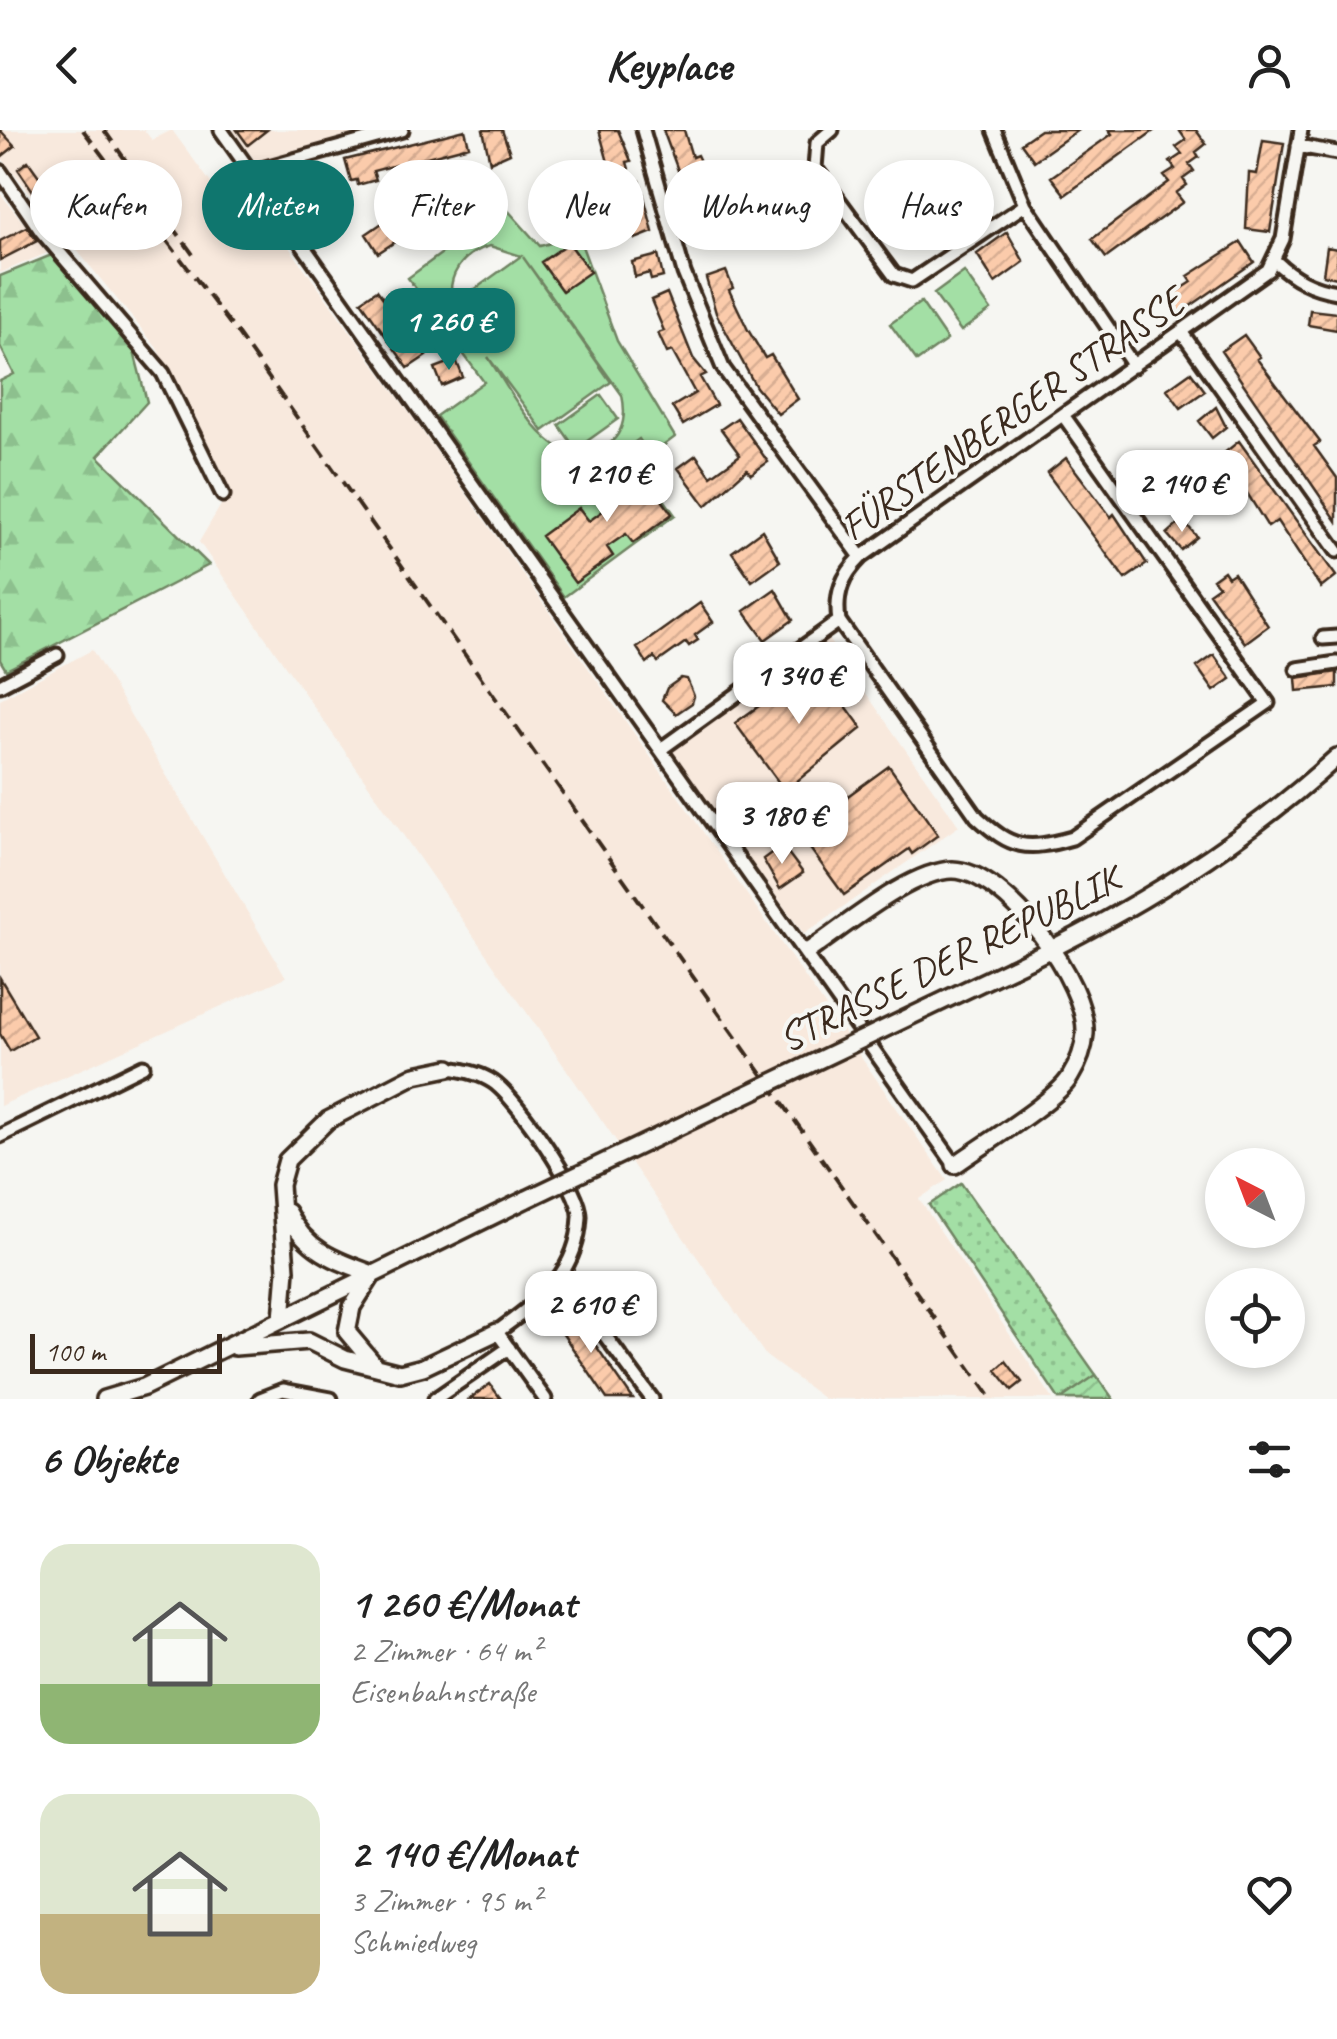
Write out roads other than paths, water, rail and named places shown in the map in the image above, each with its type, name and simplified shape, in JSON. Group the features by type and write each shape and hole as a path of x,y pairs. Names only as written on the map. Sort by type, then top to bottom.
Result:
{"main road":[{"name":"STRASSE DER REPUBLIK","path":"104,1399 144,1387 1051,950 1206,862 1287,803 1337,758"},
{"path":"808,952 910,884 932,872 957,870 1012,900 1051,950 1078,1004 1086,1031 1080,1060 1067,1083 955,1165"},
{"path":"282,1319 286,1270 280,1185 287,1160 303,1140 328,1120 415,1075 449,1068"},
{"path":"282,1203 297,1233 313,1247 374,1274 352,1307 347,1332 362,1356 384,1371"},
{"path":"221,1350 310,1341 384,1371 422,1368 497,1332"},
{"name":"STRASSE DER REPUBLIK","path":"130,1399 144,1387"}],"street":[{"path":"221,130 243,160"},
{"path":"295,160 402,130"},
{"path":"644,130 684,273 723,368 861,557"},
{"path":"832,130 816,142 815,168 894,275 912,281 1025,205"},
{"path":"994,130 1025,205 1134,366"},
{"path":"1301,130 1283,238 1274,260 1290,276 1337,292"},
{"path":"1298,146 1337,153"},
{"path":"0,171 41,230 163,374 222,495"},
{"path":"307,250 808,952 955,1165"},
{"name":"FÜRSTENBERGER STRASSE","path":"838,621 836,602 842,581 861,557 1182,334 1274,260"},
{"path":"1182,334 1337,551"},
{"path":"661,749 838,621 976,818 1005,843 1038,848 1072,838 1268,702 1063,414"},
{"path":"0,685 57,656"},
{"path":"1297,668 1337,664"},
{"path":"0,1136 143,1066"},
{"path":"449,1068 492,1080 508,1094 572,1191 581,1215 560,1276 547,1296 497,1332 545,1399"},
{"path":"560,1276 652,1399"},
{"path":"435,1399 509,1348"},
{"path":"260,1399 284,1390 331,1399"}],"railway":[{"path":"83,130 237,333 992,1399"},
{"path":"104,130 194,256"}]}
